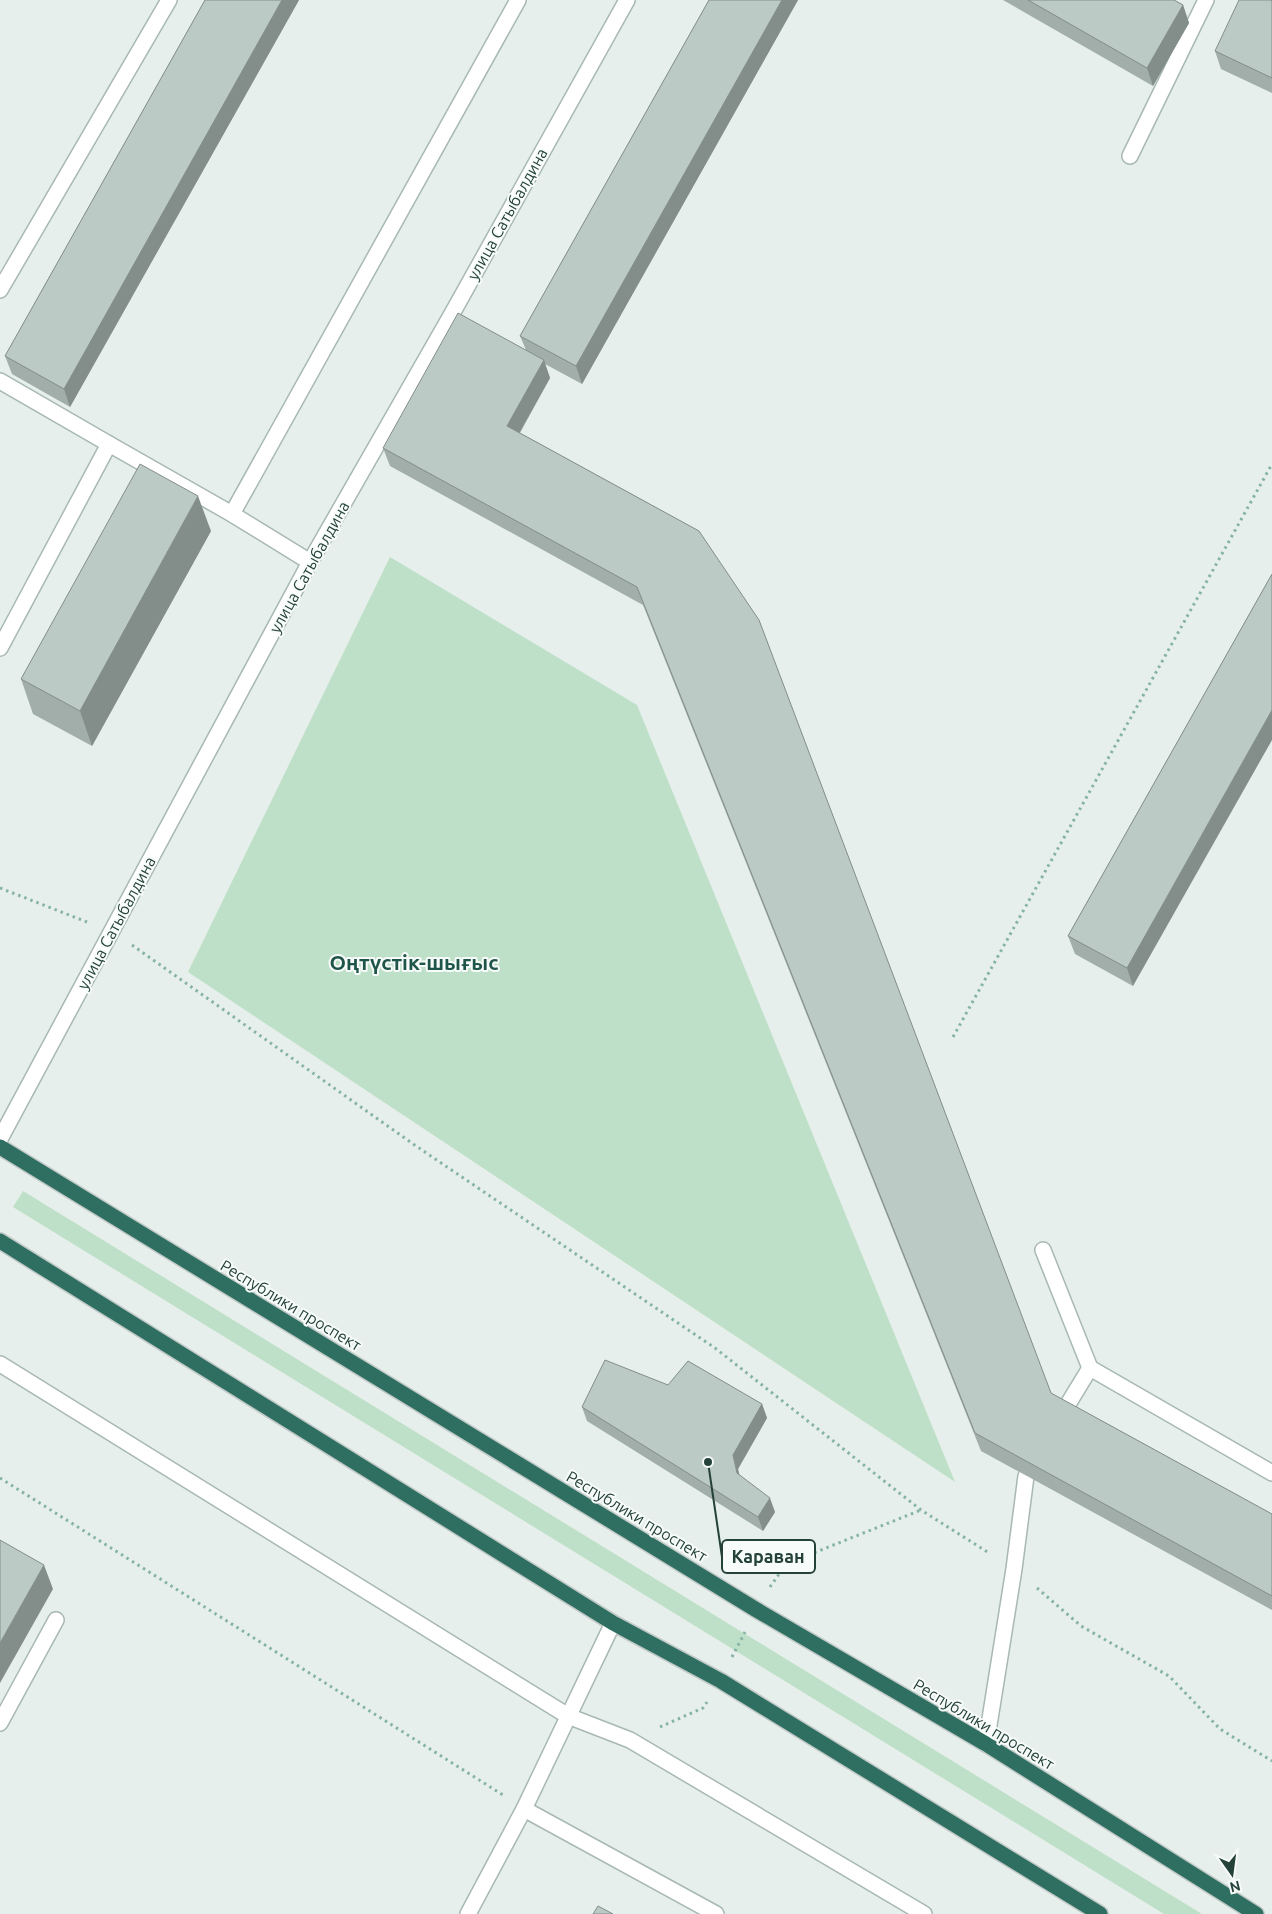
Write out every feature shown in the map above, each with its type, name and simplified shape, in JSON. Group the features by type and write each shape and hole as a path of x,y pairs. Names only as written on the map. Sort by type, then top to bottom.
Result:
{"highway":[{"name":"Республики проспект","path":"0,1147 755,1609 986,1744 1256,1914"},
{"path":"0,1241 613,1623 721,1681 1100,1914"}],"street":[{"path":"0,290 169,0"},
{"path":"232,514 518,0"},
{"name":"улица Сатыбалдина","path":"0,1139 310,562 458,304 626,0"},
{"path":"1130,156 1206,0"},
{"path":"0,381 232,514 310,562"},
{"path":"0,648 109,444"},
{"path":"1043,1250 1090,1368 1272,1473"},
{"path":"0,1364 568,1716 630,1740 924,1914"},
{"path":"1062,1414 1090,1368"},
{"path":"986,1744 1014,1568 1026,1476"},
{"path":"0,1723 56,1620"},
{"path":"468,1914 524,1808 613,1623"},
{"path":"524,1808 716,1914"}],"path":[{"path":"953,1037 1272,464"},
{"path":"0,888 112,931 416,1146 715,1348 921,1510 1014,1568 1081,1626 1169,1676 1220,1729 1272,1761"},
{"path":"0,1478 524,1808"},
{"path":"786,1564 921,1510"}],"green space":[{"path":"390,557 637,705 955,1482 188,972"},
{"path":"23,1191 1202,1914 1164,1914 13,1207"}],"building":[{"path":"205,0 282,0 64,389 5,356"},
{"path":"709,0 782,0 576,366 520,336"},
{"path":"1028,0 1174,0 1183,5 1147,68"},
{"path":"1239,0 1272,1 1272,78 1215,51"},
{"path":"458,313 544,360 507,426 699,531 759,620 1051,1393 1272,1514 1272,1596 975,1433 637,587 383,448"},
{"path":"140,464 198,496 80,711 21,679"},
{"path":"1272,574 1272,710 1127,968 1068,936"},
{"path":"605,1360 668,1385 688,1361 762,1404 733,1455 737,1473 770,1498 758,1517 582,1407"},
{"path":"0,1540 44,1565 0,1643"},
{"path":"598,1906 613,1914 593,1914"}],"place":[{"name":"Караван","path":"708,1462"}],"district":[{"name":"Оңтүстік-шығыс","path":"414,963"}]}
